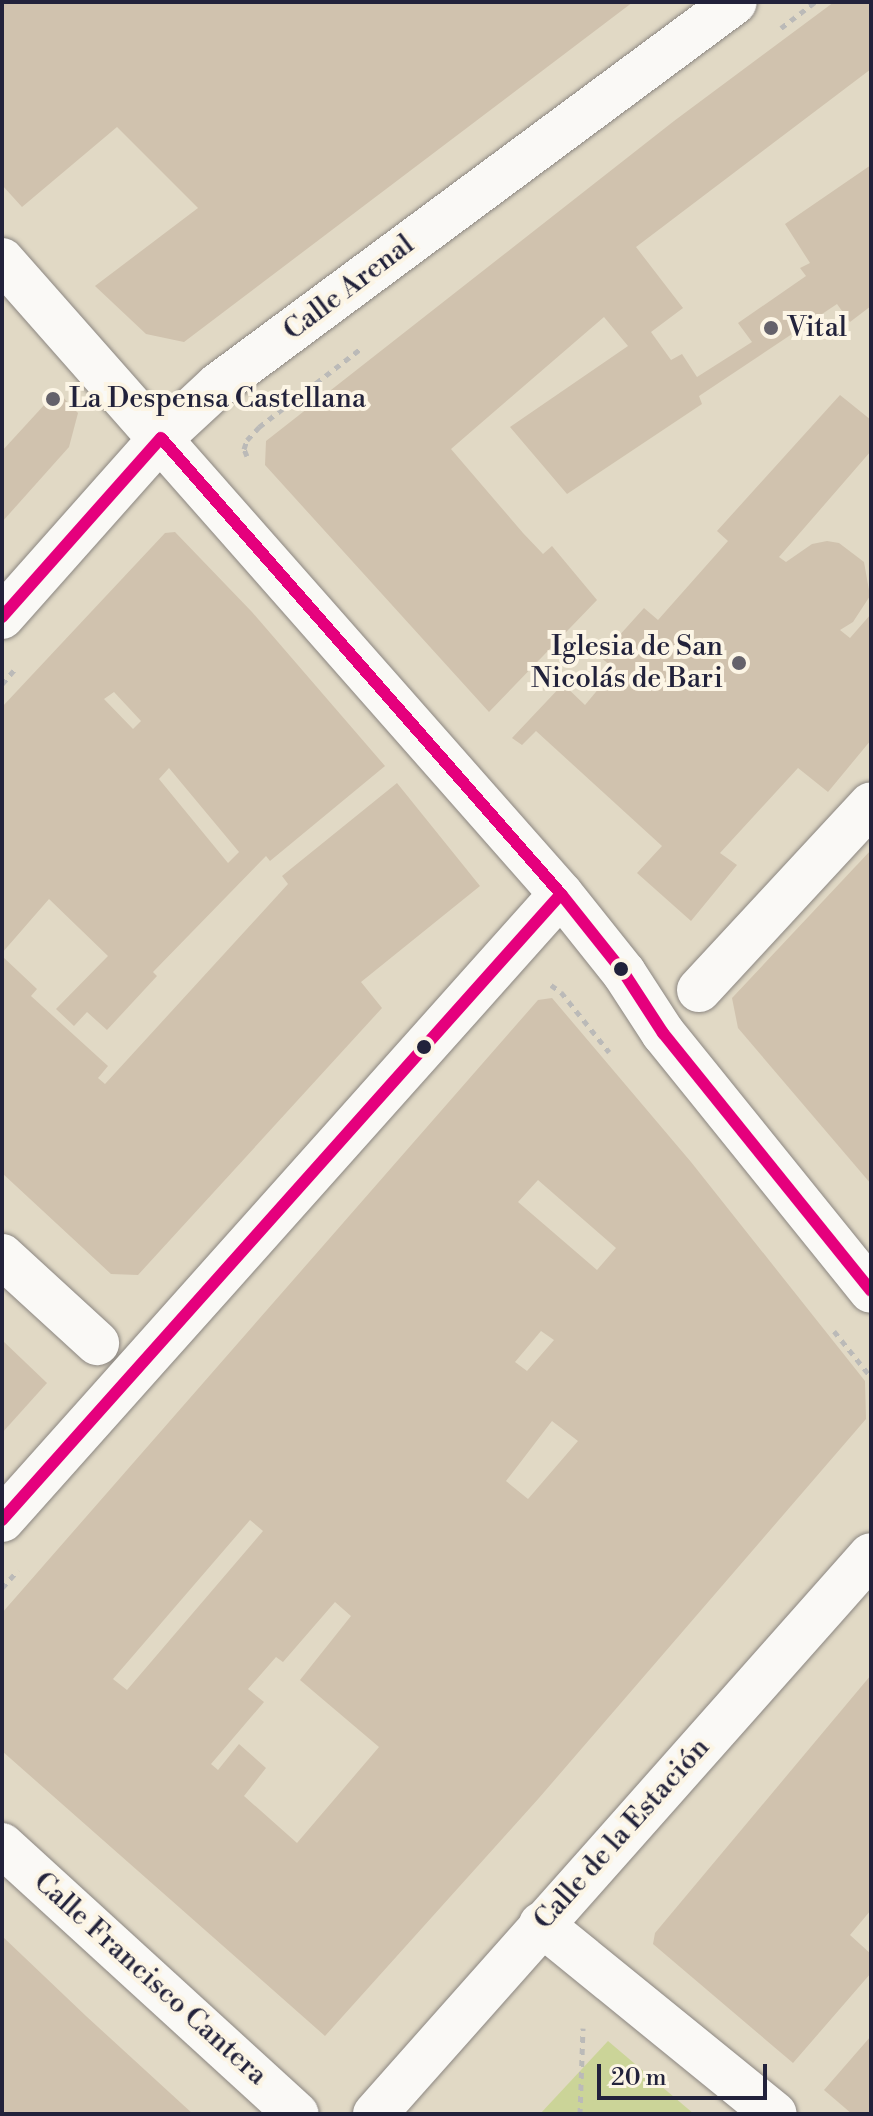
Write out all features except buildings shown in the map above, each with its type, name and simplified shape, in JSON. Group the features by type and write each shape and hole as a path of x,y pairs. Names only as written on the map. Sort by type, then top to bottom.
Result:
{"street":[{"name":"Calle Arenal","path":"2,617 161,438 218,385 735,2"},
{"path":"2,260 217,500 561,894 624,973 663,1033 871,1291"},
{"path":"699,990 871,804"},
{"path":"2,1520 561,894"},
{"path":"2,1256 97,1343"},
{"name":"Calle de la Estación","path":"375,2114 871,1555"},
{"name":"Calle Francisco Cantera","path":"2,1845 297,2114"},
{"path":"541,1924 775,2114"}],"path":[{"path":"777,31 815,2"},
{"path":"217,500 254,469 244,449 259,427 372,340"},
{"path":"535,989 550,985 561,992 610,1053"},
{"path":"832,1328 871,1377"},
{"path":"2,1588 23,1565"}],"green space":[{"path":"608,2041 694,2114 540,2114"}],"transit line":[{"path":"2,617 161,438 561,894 624,973 663,1033 871,1291"},
{"path":"2,1520 561,894"}],"place":[{"name":"Vital","path":"771,328"},
{"name":"La Despensa Castellana","path":"53,399"},
{"name":"Iglesia de San Nicolás de Bari","path":"739,663"}]}
